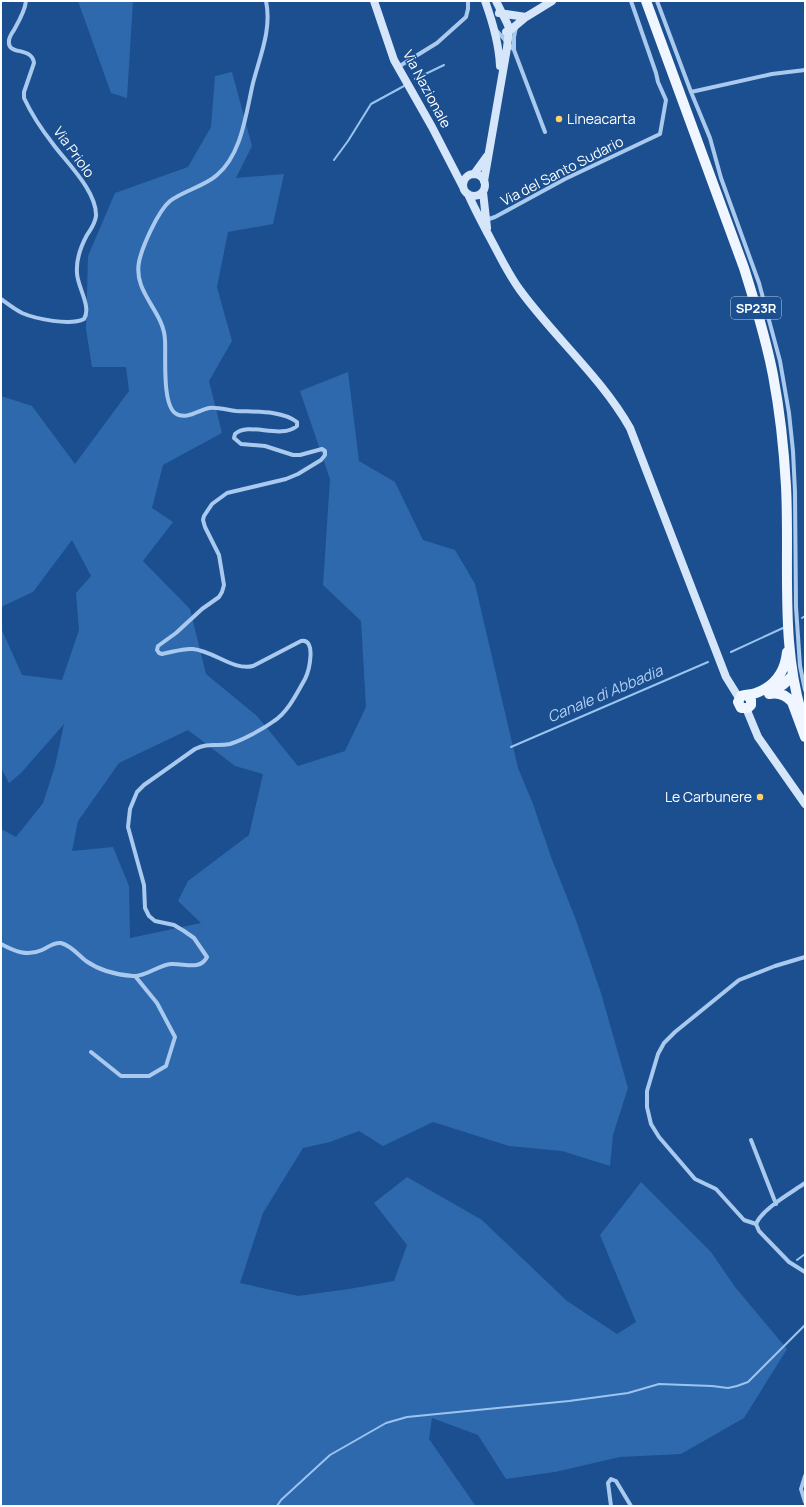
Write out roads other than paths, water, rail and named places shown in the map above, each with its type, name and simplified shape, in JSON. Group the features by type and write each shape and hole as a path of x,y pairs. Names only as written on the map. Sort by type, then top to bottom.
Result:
{"main road":[{"name":"Via Nazionale","path":"374,1 394,60 463,187"},
{"path":"485,1 495,29 500,53 500,81"},
{"path":"487,232 483,192 485,186 484,181 508,32 507,23 496,1"},
{"path":"495,29 500,32 508,32 526,17 552,1"},
{"name":"SP23R","path":"646,1 744,268 758,312 772,367 781,420 784,454 789,630 793,675 805,724"},
{"path":"490,14 502,13 518,17 526,17"},
{"path":"488,156 471,175 464,180 463,187 519,290 606,391 630,428 726,676 746,701 753,729 805,804"},
{"path":"454,169 461,174 480,176 484,181"},
{"path":"468,194 477,196 483,192"},
{"path":"746,701 773,684 778,678 783,669 786,656 789,630"},
{"path":"746,701 769,694 784,684 793,675"},
{"path":"769,694 780,694 792,702 805,737"}],"street":[{"name":"Via Priolo","path":"1,299 22,313 36,318 65,322 84,319 86,316 86,308 78,281 77,264 79,255 94,223 96,215 94,205 88,191 78,174 52,144 24,98 24,92 34,63 33,58 28,53 12,49 8,42 19,21 26,1"},
{"path":"1,944 19,953 32,953 42,950 52,944 61,943 73,948 87,961 98,967 116,973 135,976 169,964 198,965 204,962 207,957 194,938 184,930 174,925 155,921 148,916 145,908 144,885 128,827 130,809 137,792 144,785 194,749 202,745 209,744 231,744 279,718 306,677 311,653 308,642 304,640 254,666 247,668 206,652 194,649 181,649 162,654 157,650 158,646 176,633 202,609 219,597 222,592 224,585 219,555 203,520 212,504 227,493 286,479 321,460 325,455 325,451 322,449 300,455 265,446 241,444 234,438 235,434 241,430 276,432 294,428 298,426 297,422 293,419 268,413 235,411 221,408 204,409 191,415 181,416 173,412 168,401 165,376 164,328 142,289 138,276 139,262 144,246 159,213 170,202 217,175 228,162 237,145 244,124 266,35 269,14 266,1"},
{"path":"398,67 437,43 466,17 468,1"},
{"name":"Via del Santo Sudario","path":"486,220 495,217 565,179 660,134 666,100 658,82 656,72 631,1"},
{"path":"657,1 710,138 721,178 759,283 780,361 789,413 793,451 795,492 796,607 800,666 805,690"},
{"path":"514,50 514,36 517,24"},
{"path":"495,29 514,50 545,132"},
{"path":"691,92 772,74 805,70"},
{"path":"756,1224 750,1223 741,1217 716,1188 695,1179 659,1137 651,1124 647,1107 647,1091 658,1054 664,1043 676,1032 739,980 774,966 805,957"},
{"path":"91,1052 121,1076 149,1076 166,1066 176,1036 157,1003 135,976"},
{"path":"751,1140 776,1204"},
{"path":"805,1183 759,1218 756,1224 759,1231 789,1262 805,1272"},
{"path":"805,1476 801,1489 805,1502"},
{"path":"611,1506 608,1483 611,1479 616,1481 630,1506"}],"waterway":[{"name":"Canale di Abbadia","path":"415,79 444,65"},
{"name":"Canale di Abbadia","path":"334,160 348,141 371,104 404,86"},
{"name":"Canale di Abbadia","path":"731,652 783,628"},
{"name":"Canale di Abbadia","path":"511,747 708,662"},
{"name":"Canale di Abbadia","path":"797,1260 805,1254"},
{"path":"277,1506 281,1500 330,1455 386,1423 407,1417 569,1401 628,1393 659,1384 728,1388 737,1386 748,1382 805,1325"}],"place":[{"name":"Lineacarta","path":"559,119"},
{"name":"Le Carbunere","path":"760,797"}]}
